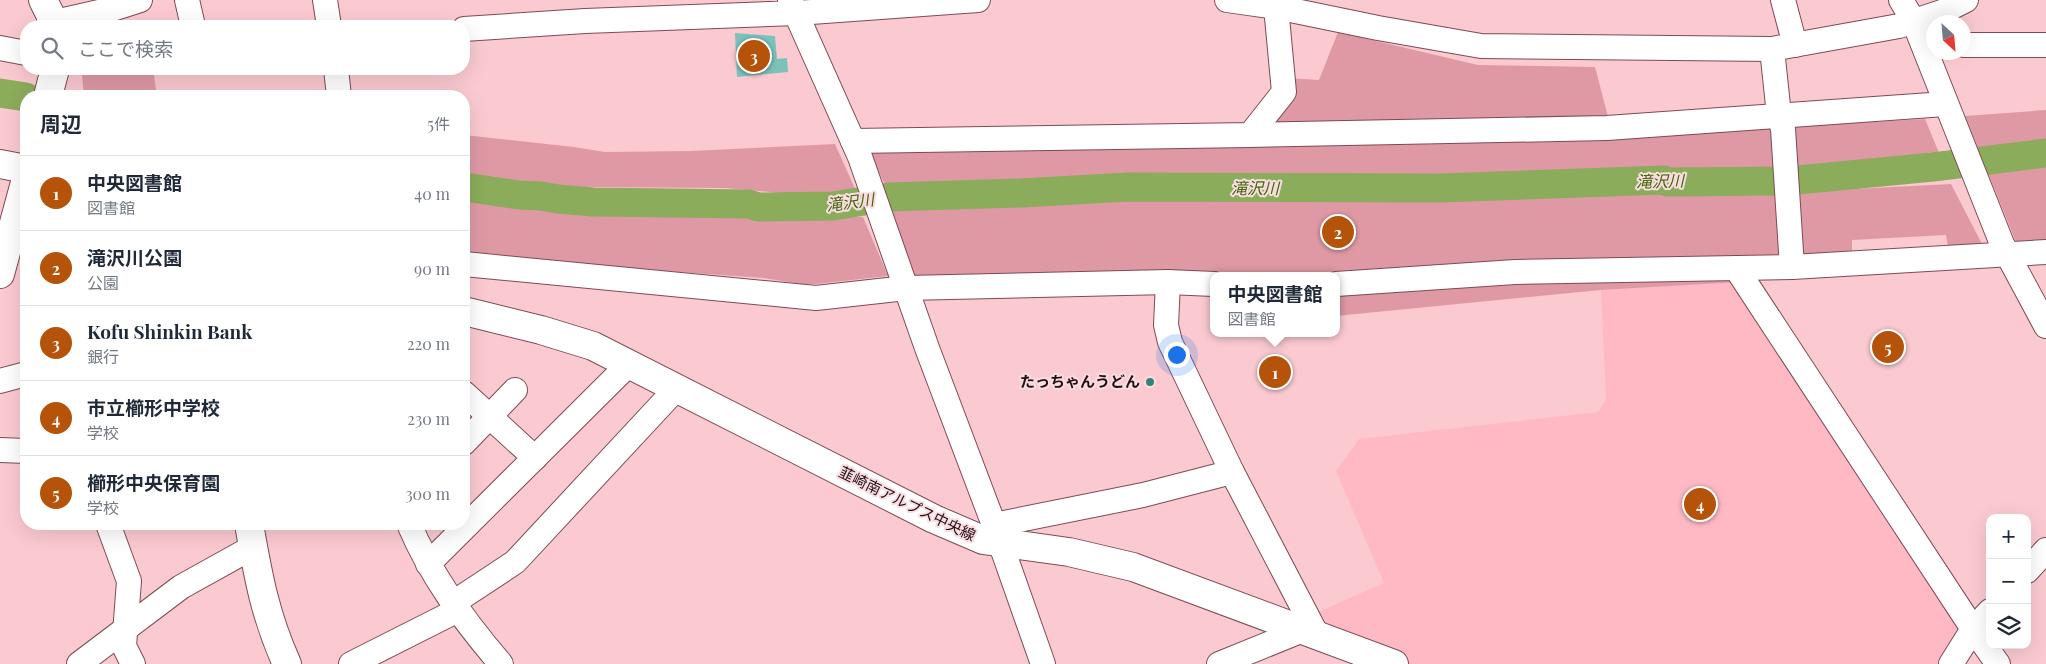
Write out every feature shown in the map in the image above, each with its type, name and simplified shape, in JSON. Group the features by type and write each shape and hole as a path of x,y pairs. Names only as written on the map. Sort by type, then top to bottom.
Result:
{"main road":[{"path":"0,164 20,168"},
{"path":"0,274 20,201"},
{"name":"韮崎南アルプス中央線","path":"470,313 541,330 593,346 934,520 983,540 997,534 1134,567 1394,664"},
{"path":"251,535 262,596 278,644 287,664"}],"street":[{"path":"51,16 112,9 140,0"},
{"path":"187,0 192,20"},
{"path":"325,0 328,20"},
{"path":"470,30 807,6 978,0"},
{"path":"1227,0 1276,7 1378,28 1481,46 1772,49 1914,22 1966,0"},
{"path":"1783,0 1795,45"},
{"path":"1901,0 1926,43"},
{"path":"807,6 906,288 1043,664"},
{"path":"1250,135 1284,92 1276,7"},
{"path":"1971,46 2046,45"},
{"path":"0,48 20,52"},
{"path":"1772,49 1781,122 1792,257"},
{"path":"1932,60 1948,110 2005,249 2046,326"},
{"path":"337,75 338,90"},
{"path":"857,149 1250,135 1606,128 1781,122 1948,110"},
{"path":"1340,284 1514,272 1736,268 1792,257 2005,249 2046,252"},
{"path":"470,265 816,298 906,288 1168,282 1210,284"},
{"path":"1736,268 1973,629 1998,664"},
{"path":"1168,282 1166,326 1170,342 1310,632 1220,664"},
{"path":"470,523 629,364"},
{"path":"0,381 20,376"},
{"path":"351,664 456,607 515,562 676,389"},
{"path":"470,437 515,390"},
{"path":"470,399 536,458"},
{"path":"0,450 20,451"},
{"path":"997,534 1232,472"},
{"path":"110,530 128,581 124,646 133,664"},
{"path":"412,530 428,564 456,607 501,664"},
{"path":"428,564 463,530"},
{"path":"79,664 251,535"},
{"path":"2031,567 2046,550"},
{"path":"1951,664 1973,629 1986,615"}],"shaded area":[{"path":"1338,32 1478,65 1595,67 1611,128 1774,128 1778,170 1228,183 1225,174 1207,182 887,189 867,147 1252,139 1287,78 1319,80"},
{"path":"82,75 154,75 156,90 83,90"},
{"path":"2046,110 2046,241 2016,242 1965,116"},
{"path":"1925,119 1942,160 1791,169 1785,127"},
{"path":"470,136 605,152 691,151 835,144 856,191 794,194 725,188 583,187 513,182 470,176"},
{"path":"1664,180 1750,181 1788,195 1792,267 1340,276 1340,272 1210,272 1210,276 906,288 874,196 1021,193 1114,188 1421,188"},
{"path":"1951,184 1982,244 1948,248 1946,235 1852,240 1852,255 1799,259 1794,192"},
{"path":"470,201 677,215 792,215 810,219 819,215 863,217 888,276 801,284 763,278 594,266 470,254"},
{"path":"1734,273 1740,282 1601,290 1340,316 1340,287"},
{"path":"1736,282 1962,625 1943,664 1407,664 1316,630 1309,616 1384,583 1336,471 1359,439 1598,412 1606,400 1601,290"}],"building":[{"path":"735,33 775,36 777,59 787,58 788,72 737,77"}],"waterway":[{"name":"滝沢川","path":"0,93 20,96"},
{"name":"滝沢川","path":"470,188 593,202 749,204 758,207 833,206 889,197 1021,193 1128,187 1440,188 1664,180 1667,182 1787,181 1933,167 2046,153"}],"place":[{"name":"Kofu Shinkin Bank","path":"754,56"},
{"name":"滝沢川公園","path":"1338,232"},
{"name":"櫛形中央保育園","path":"1888,347"},
{"name":"中央図書館","path":"1275,372"},
{"name":"たっちゃんうどん","path":"1150,382"},
{"name":"市立櫛形中学校","path":"1700,504"}]}
